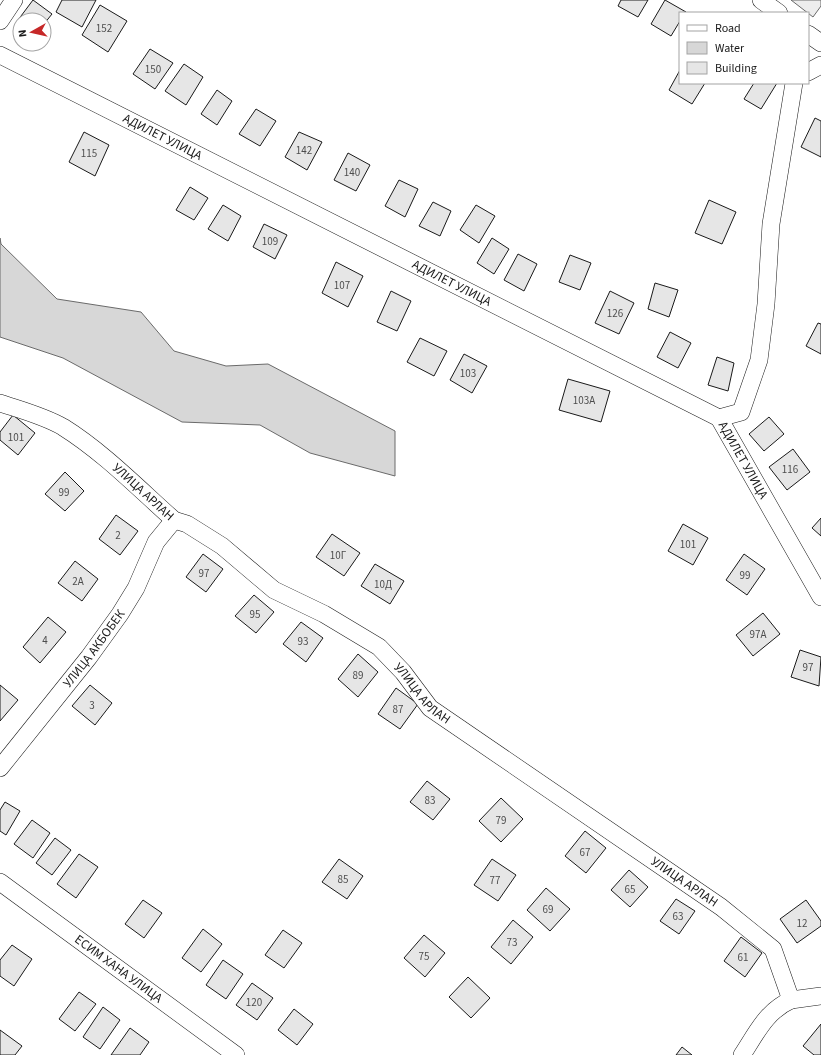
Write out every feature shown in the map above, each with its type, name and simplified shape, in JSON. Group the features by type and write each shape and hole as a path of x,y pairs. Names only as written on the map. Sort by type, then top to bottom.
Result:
{"street":[{"path":"0,21 14,0"},
{"path":"761,0 778,12"},
{"path":"809,35 821,43"},
{"name":"АДИЛЕТ УЛИЦА","path":"0,55 719,418 821,597"},
{"path":"809,71 821,64"},
{"path":"719,418 741,412 759,360 766,304 771,224 794,84"},
{"name":"УЛИЦА АРЛАН","path":"0,403 31,413 62,427 90,446 174,520 187,524 222,546 274,590 324,614 379,647 403,672 430,708 721,907 773,949 791,1000"},
{"name":"УЛИЦА АКБОБЕК","path":"0,768 89,657 120,614 136,588 156,542 174,520"},
{"name":"ЕСИМ ХАНА УЛИЦА","path":"0,882 236,1055"},
{"path":"742,1055 760,1025 780,1005 791,1000 821,996"}],"shaded area":[{"path":"791,0 821,0 821,6 813,17 809,12 807,12"}],"water":[{"path":"0,238 1,244 57,299 141,312 174,351 226,366 268,364 395,431 395,476 310,453 260,425 182,422 63,358 0,337"}],"building":[{"path":"33,0 49,12 24,12"},
{"path":"62,0 96,0 82,27 56,12"},
{"path":"621,0 648,0 638,17 618,6"},
{"path":"665,0 686,12 679,12 679,23 671,36 651,24"},
{"path":"100,5 127,21 108,52 82,35"},
{"path":"150,49 173,63 155,89 133,74"},
{"path":"184,64 203,77 186,105 165,91"},
{"path":"679,72 679,84 704,84 692,104 669,90"},
{"path":"753,84 776,84 761,109 744,99"},
{"path":"217,90 232,101 217,125 201,114"},
{"path":"256,109 276,121 260,146 239,134"},
{"path":"815,118 821,121 821,157 801,147"},
{"path":"84,132 109,145 95,176 69,162"},
{"path":"299,132 322,142 307,170 285,157"},
{"path":"348,153 370,165 356,191 334,180"},
{"path":"399,180 418,189 405,217 385,206"},
{"path":"190,187 208,198 194,220 176,210"},
{"path":"709,200 736,212 722,244 695,233"},
{"path":"433,202 451,211 440,236 419,226"},
{"path":"223,205 241,216 228,241 208,229"},
{"path":"476,205 495,216 479,243 460,230"},
{"path":"264,224 287,235 275,259 253,247"},
{"path":"492,238 509,249 494,274 477,263"},
{"path":"518,254 537,264 524,291 504,280"},
{"path":"570,255 591,263 580,290 559,282"},
{"path":"336,262 363,276 348,307 322,293"},
{"path":"655,283 678,290 669,317 648,309"},
{"path":"391,291 411,301 397,331 377,322"},
{"path":"610,291 634,303 619,334 595,323"},
{"path":"818,323 821,324 821,354 806,346"},
{"path":"670,332 691,343 678,368 657,357"},
{"path":"420,338 447,351 434,376 407,362"},
{"path":"464,354 487,366 472,393 450,380"},
{"path":"717,357 734,363 728,391 708,385"},
{"path":"568,379 610,391 601,422 559,410"},
{"path":"13,415 35,433 18,455 0,440 0,432"},
{"path":"769,417 784,434 764,451 749,434"},
{"path":"793,449 810,472 787,490 769,467"},
{"path":"65,472 84,491 65,511 45,494"},
{"path":"116,515 138,531 120,555 99,539"},
{"path":"821,518 821,536 812,528"},
{"path":"683,524 708,538 693,565 668,551"},
{"path":"332,534 360,553 344,576 316,557"},
{"path":"203,554 223,569 206,592 186,577"},
{"path":"744,554 765,569 747,595 726,580"},
{"path":"75,561 98,579 82,601 58,583"},
{"path":"375,564 404,581 390,604 361,586"},
{"path":"254,595 274,612 256,633 235,616"},
{"path":"763,613 780,634 753,656 736,635"},
{"path":"48,617 66,632 40,663 23,647"},
{"path":"301,622 323,638 306,662 283,644"},
{"path":"800,650 821,657 819,686 791,677"},
{"path":"358,654 378,672 358,697 338,679"},
{"path":"0,685 18,700 0,721"},
{"path":"90,685 112,703 95,725 72,706"},
{"path":"396,688 418,704 400,729 378,714"},
{"path":"427,781 450,799 433,820 410,802"},
{"path":"501,798 523,819 501,842 479,821"},
{"path":"5,802 20,811 6,835 0,831 0,810"},
{"path":"32,820 50,833 33,858 14,844"},
{"path":"585,831 606,848 586,873 565,856"},
{"path":"55,838 71,850 52,875 36,863"},
{"path":"79,854 98,867 76,898 57,884"},
{"path":"339,859 363,876 347,899 322,882"},
{"path":"492,859 516,875 498,901 474,885"},
{"path":"629,870 648,887 630,907 611,890"},
{"path":"546,888 570,909 550,931 527,910"},
{"path":"676,899 695,911 679,934 660,921"},
{"path":"143,900 162,913 144,938 125,924"},
{"path":"806,900 821,921 821,926 797,943 780,919"},
{"path":"513,920 533,937 511,964 491,947"},
{"path":"203,929 222,944 201,972 182,958"},
{"path":"283,930 302,943 284,968 265,955"},
{"path":"424,935 445,953 425,977 404,958"},
{"path":"741,937 762,953 745,977 724,961"},
{"path":"12,945 32,959 14,986 0,976 0,960"},
{"path":"223,960 243,974 226,999 206,985"},
{"path":"468,977 490,998 471,1018 449,997"},
{"path":"252,983 273,998 257,1020 236,1005"},
{"path":"79,992 96,1004 75,1031 59,1019"},
{"path":"103,1007 120,1020 100,1049 83,1037"},
{"path":"294,1009 313,1024 297,1045 278,1030"},
{"path":"821,1024 821,1055 814,1055 803,1046"},
{"path":"130,1028 149,1042 140,1055 111,1055"},
{"path":"0,1030 22,1046 15,1055 0,1055"},
{"path":"682,1047 692,1055 676,1055"}]}
